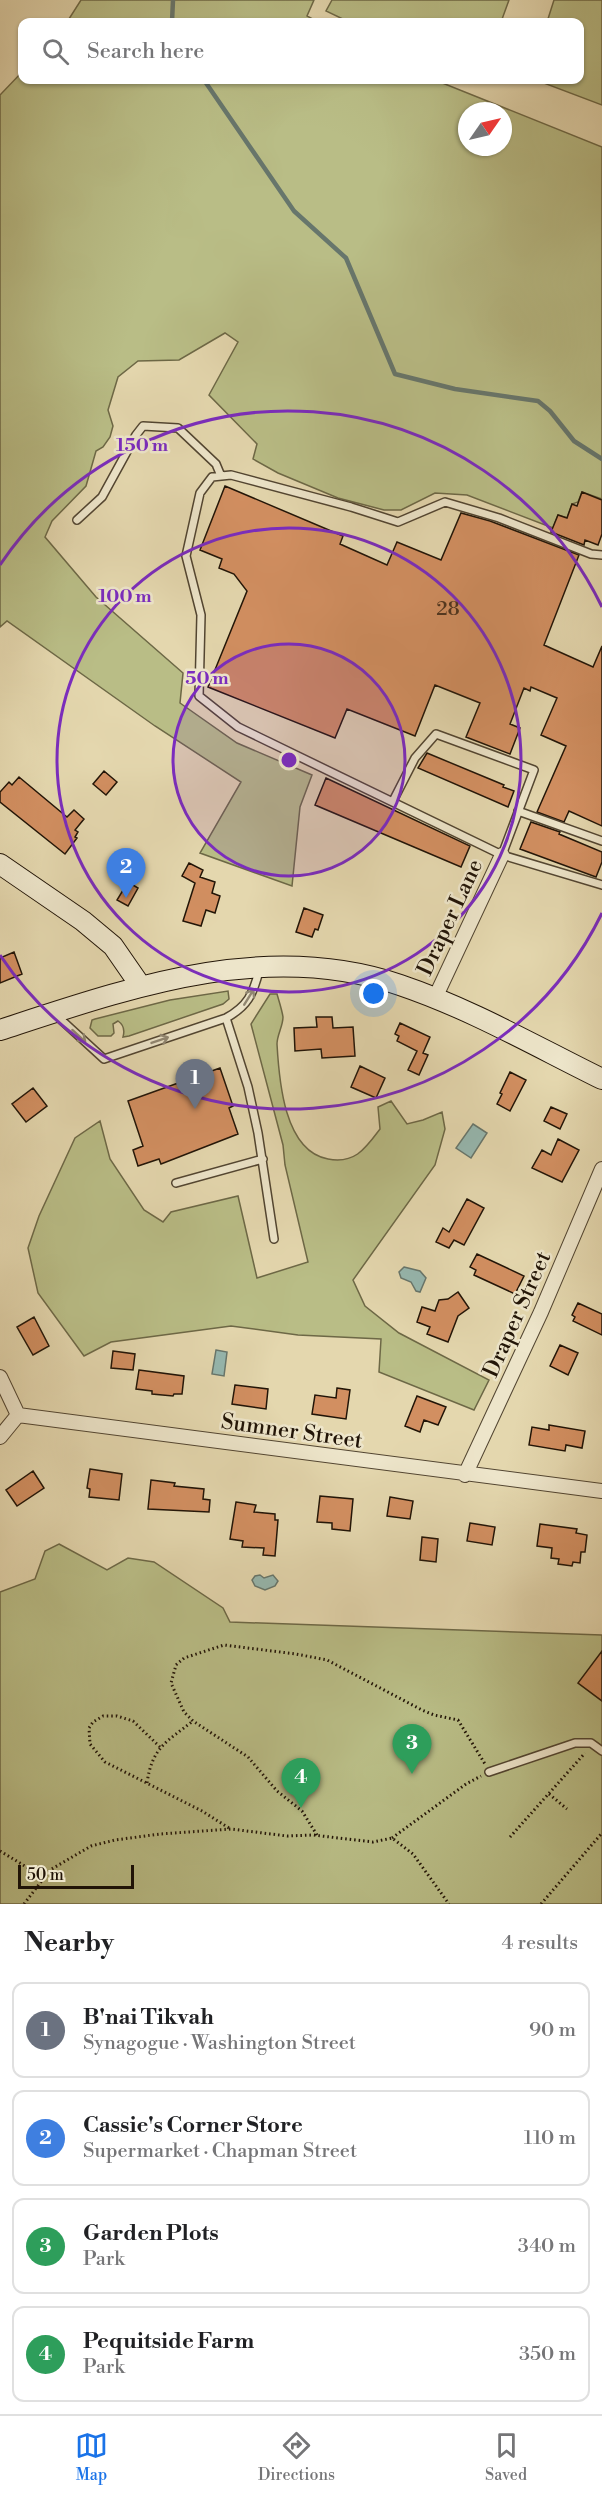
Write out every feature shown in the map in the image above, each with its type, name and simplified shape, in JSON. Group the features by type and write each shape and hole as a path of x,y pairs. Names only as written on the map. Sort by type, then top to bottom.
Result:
{"main road":[{"path":"0,864 83,921 113,946 140,985"},
{"path":"0,1030 140,985 200,972 296,967 351,973 398,984 488,1021 602,1079"}],"street":[{"name":"Draper Lane","path":"435,998 502,855"},
{"name":"Draper Street","path":"465,1475 541,1312 602,1169"},
{"path":"0,1377 18,1415 0,1437"},
{"name":"Sumner Street","path":"18,1415 465,1475 602,1491"}],"lane":[{"path":"77,520 102,497 143,426 178,428 216,464 220,476"},
{"path":"602,555 591,554 499,518 445,502 398,522 231,475 212,477 200,493 186,556 201,615 199,696 238,727 502,855 602,885"},
{"path":"393,801 415,758 436,734 534,770 502,855"},
{"path":"518,811 602,841"},
{"path":"53,1013 104,1059 226,1018 240,1010 250,997 260,968"},
{"path":"226,1018 248,1088 263,1159 274,1239"},
{"path":"176,1183 263,1159"},
{"path":"489,1772 575,1743 593,1745 602,1751"}],"path":[{"path":"24,1904 55,1866 91,1846 160,1834 231,1829 287,1836 317,1835 373,1842 392,1838 466,1784 489,1772 458,1720 422,1710 327,1660 224,1645 184,1659 176,1665 172,1672 171,1683 184,1712 193,1721 248,1757 277,1791 302,1811 317,1835"},
{"path":"160,1748 133,1721 117,1716 103,1716 93,1722 89,1728 90,1744 105,1762 231,1829"},
{"path":"147,1783 151,1760 160,1748 193,1721"},
{"path":"510,1837 593,1745"},
{"path":"549,1794 567,1809"},
{"path":"541,1904 602,1833"},
{"path":"392,1838 413,1854 449,1904"},
{"path":"0,1851 44,1877"}],"green space":[{"path":"81,0 314,0 307,16 311,18 70,18"},
{"path":"332,0 509,0 502,18 341,18 326,11"},
{"path":"554,0 602,0 602,105 546,84 584,84 584,18 548,18"},
{"path":"18,76 18,84 445,84 490,102 458,102 458,156 512,156 512,111 602,147 602,499 582,492 578,502 572,504 567,518 558,515 553,528 467,495 435,493 401,510 384,510 338,498 278,473 253,459 257,444 209,395 238,342 225,333 179,360 138,361 118,377 108,410 113,426 110,437 103,447 96,451 86,486 52,521 45,537 96,597 183,673 180,703 237,743 312,775 300,807 292,886 200,853 241,782 155,726 7,621 0,627 0,95"},
{"path":"228,991 229,999 223,1004 129,1036 123,1037 124,1028 118,1021 113,1024 114,1033 111,1036 98,1036 90,1028 92,1020 95,1019 170,1000"},
{"path":"270,994 277,994 283,1017 277,1044 282,1094 293,1129 302,1143 313,1153 337,1160 352,1157 364,1149 380,1129 378,1107 391,1101 407,1124 442,1112 445,1129 435,1165 353,1280 365,1306 399,1333 489,1380 474,1410 379,1372 381,1339 298,1335 231,1326 111,1342 84,1356 38,1293 28,1248 39,1216 75,1138 100,1121 110,1159 144,1210 163,1222 171,1212 238,1196 257,1278 308,1262 285,1165 283,1145 251,1024"},
{"path":"59,1544 107,1570 128,1558 154,1562 223,1608 230,1622 602,1635 602,1904 0,1904 0,1592 35,1579 45,1551"}],"water":[{"path":"473,1124 487,1133 471,1158 456,1148"},
{"path":"404,1267 420,1271 426,1278 420,1292 416,1291 411,1282 401,1278 399,1272"},
{"path":"216,1350 227,1352 224,1376 212,1374"},
{"path":"260,1575 264,1578 273,1575 278,1581 275,1586 265,1590 255,1586 252,1580 255,1576"}],"building":[{"path":"225,486 343,536 340,544 387,565 397,542 441,560 461,513 490,521 579,555 544,645 593,667 602,646 602,826 569,811 564,822 537,812 566,746 541,735 557,698 531,687 530,691 524,688 510,724 520,728 510,754 466,737 480,703 435,685 415,736 347,709 335,738 208,687 247,591 234,574 219,568 222,559 200,550"},
{"path":"582,492 602,500 602,534 598,545 585,540 584,545 551,532 558,515 567,518 572,504 577,506"},
{"path":"427,753 514,791 508,807 418,768"},
{"path":"104,771 117,782 106,795 93,784"},
{"path":"19,777 67,817 74,810 84,819 75,830 78,832 75,837 77,838 65,854 0,802 0,792 9,782 12,785"},
{"path":"326,778 470,846 461,867 315,805"},
{"path":"531,822 560,832 559,834 602,852 602,862 596,877 520,849"},
{"path":"189,863 203,870 200,877 215,882 212,893 220,896 215,913 206,910 201,926 183,921 195,883 182,876"},
{"path":"128,882 138,888 128,906 117,900"},
{"path":"304,908 323,915 318,930 315,929 312,937 296,932"},
{"path":"14,952 22,974 0,983 0,958"},
{"path":"316,1017 332,1017 333,1028 353,1027 355,1056 322,1058 321,1049 295,1051 294,1028 317,1027"},
{"path":"400,1023 430,1037 423,1053 428,1055 419,1075 408,1070 417,1051 397,1041 399,1036 395,1034"},
{"path":"360,1066 385,1078 376,1098 351,1087"},
{"path":"220,1068 233,1106 229,1108 238,1134 161,1164 159,1159 138,1166 133,1150 143,1146 128,1101"},
{"path":"510,1072 526,1080 510,1111 497,1104"},
{"path":"33,1088 47,1106 26,1122 12,1104"},
{"path":"551,1107 567,1114 560,1129 544,1121"},
{"path":"558,1139 579,1150 562,1182 532,1168 542,1150 551,1155"},
{"path":"467,1199 484,1208 464,1245 454,1240 449,1248 436,1242 443,1228 449,1232"},
{"path":"477,1254 524,1276 515,1294 474,1275 476,1270 470,1267"},
{"path":"458,1292 469,1308 458,1316 448,1342 427,1334 430,1327 417,1322 422,1307 435,1311 439,1300 448,1299"},
{"path":"578,1303 602,1314 602,1335 573,1321 575,1317 572,1315"},
{"path":"34,1317 49,1346 33,1355 17,1327"},
{"path":"560,1345 578,1353 568,1375 550,1366"},
{"path":"113,1351 135,1354 133,1370 111,1368"},
{"path":"139,1370 184,1376 182,1394 173,1396 152,1394 152,1391 136,1389"},
{"path":"235,1385 268,1389 266,1409 232,1404"},
{"path":"337,1388 350,1390 346,1419 312,1414 315,1395 336,1398"},
{"path":"417,1396 446,1407 438,1425 424,1420 420,1432 405,1426"},
{"path":"549,1425 585,1431 582,1448 566,1445 565,1451 529,1445 532,1427 549,1430"},
{"path":"90,1469 122,1474 119,1500 89,1497 90,1489 87,1488"},
{"path":"33,1471 44,1488 17,1506 6,1490"},
{"path":"151,1480 175,1483 174,1486 204,1489 203,1499 210,1500 209,1512 148,1509"},
{"path":"320,1496 353,1499 350,1531 332,1529 332,1523 317,1522"},
{"path":"390,1497 413,1501 410,1519 387,1516"},
{"path":"236,1502 256,1505 254,1512 275,1514 275,1520 278,1520 275,1556 263,1555 264,1548 242,1547 243,1541 230,1539"},
{"path":"470,1523 495,1527 492,1545 467,1541"},
{"path":"540,1524 577,1529 576,1533 587,1535 585,1552 581,1552 580,1563 573,1562 572,1566 558,1564 559,1559 551,1558 552,1548 537,1546"},
{"path":"422,1537 438,1539 436,1562 420,1560"},
{"path":"602,1651 602,1701 578,1683"}],"waterway":[{"path":"172,18 173,0"},
{"path":"207,84 294,211 346,258 395,374 455,389 538,401 550,411 574,441 602,459"}],"place":[{"name":"Cassie's Corner Store","path":"126,898"},
{"name":"B'nai Tikvah","path":"195,1109"},
{"name":"Garden Plots","path":"412,1774"},
{"name":"Pequitside Farm","path":"301,1808"}]}
